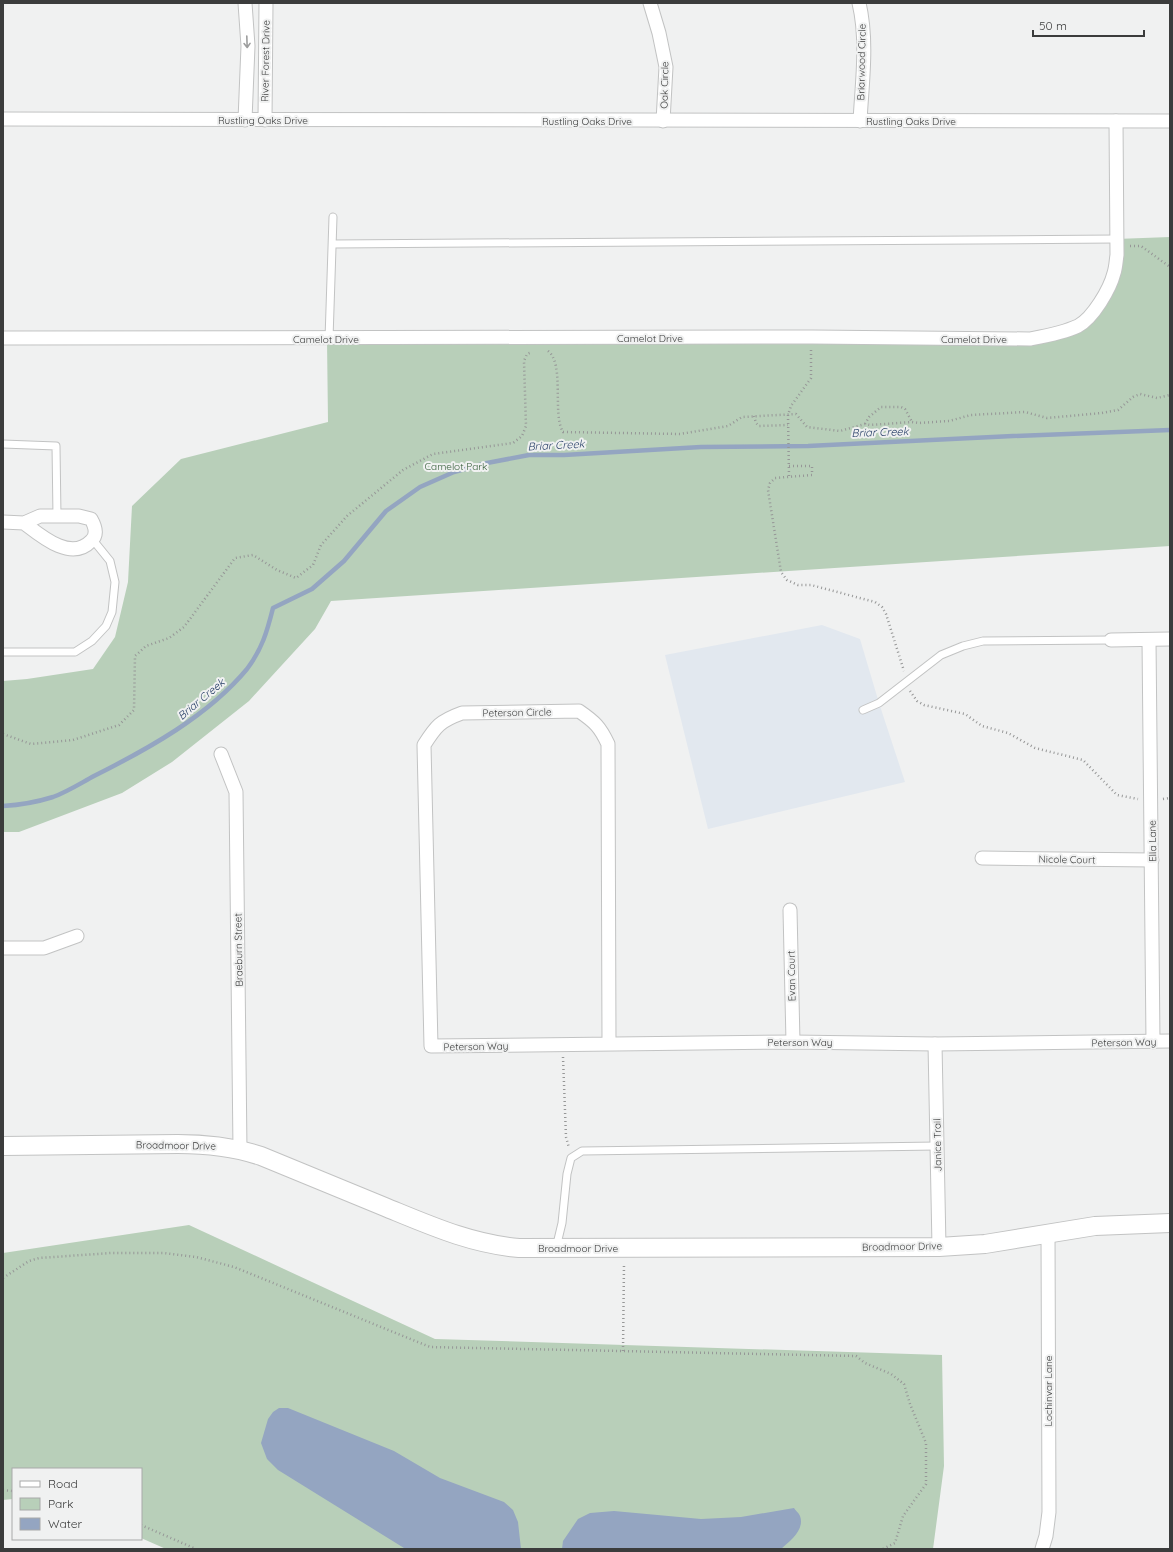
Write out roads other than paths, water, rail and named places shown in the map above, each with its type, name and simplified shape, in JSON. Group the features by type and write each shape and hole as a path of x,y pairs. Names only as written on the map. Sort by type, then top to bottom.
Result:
{"street":[{"name":"River Forest Drive","path":"245,3 248,46 245,120"},
{"name":"River Forest Drive","path":"265,120 266,3"},
{"name":"Oak Circle","path":"650,3 659,34 666,67 663,121"},
{"name":"Briarwood Circle","path":"859,3 863,29 863,70 860,121"},
{"name":"Rustling Oaks Drive","path":"3,119 1170,121"},
{"name":"Camelot Drive","path":"3,338 329,339 812,337 1030,339 1059,333 1079,326 1094,311 1107,291 1114,273 1117,243 1116,121"},
{"path":"3,522 24,522 40,516 79,516 91,519 96,528 93,540 84,548 64,549 49,541 24,522"},
{"path":"1111,640 1170,639"},
{"name":"Ella Lane","path":"1149,640 1153,1042"},
{"name":"Peterson Circle","path":"431,1046 424,745 434,729 447,719 462,713 579,711 594,722 603,733 608,744 609,1044"},
{"name":"Braeburn Street","path":"221,754 236,792 240,1150"},
{"name":"Nicole Court","path":"982,858 1152,860"},
{"name":"Evan Court","path":"790,910 793,1042"},
{"path":"3,948 44,948 76,936"},
{"name":"Peterson Way","path":"431,1046 793,1042 935,1044 1170,1041"},
{"name":"Janice Trail","path":"935,1044 939,1247"},
{"name":"Broadmoor Drive","path":"3,1146 200,1144 240,1150 261,1156 461,1237 502,1246 556,1248 939,1247 985,1244 1095,1226 1170,1223"},
{"name":"Lochinvar Lane","path":"1042,1549 1046,1536 1049,1512 1048,1233"}],"lane":[{"path":"329,339 333,217"},
{"path":"333,244 1117,243"},
{"path":"3,444 56,446 57,516"},
{"path":"3,652 74,652 92,641 106,626 112,612 115,582 110,561 93,540"},
{"path":"863,710 879,702 942,656 963,646 983,641 1111,640"},
{"path":"556,1248 562,1223 567,1174 571,1158 582,1151 937,1146"}],"water":[{"path":"279,1408 288,1408 394,1451 440,1478 504,1502 513,1510 518,1522 521,1549 404,1548 278,1470 267,1459 261,1443 268,1419 273,1412"},
{"path":"794,1508 800,1516 801,1521 799,1530 796,1535 781,1549 562,1549 563,1541 578,1519 590,1513 614,1511 701,1519 741,1517"}],"waterway":[{"name":"Briar Creek","path":"3,806 35,802 63,793 156,743 196,716 214,702 247,669 257,654 263,640 269,625 273,608 312,589 344,561 386,511 420,487 454,472 487,463 529,455 564,455 701,447 808,446 1170,430"}],"park label":[{"name":"Camelot Park","path":"456,466"}]}
